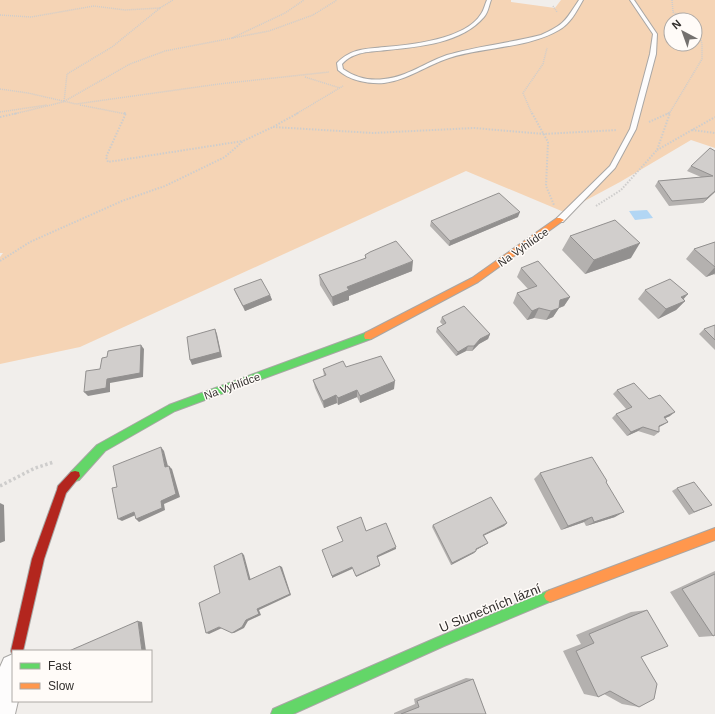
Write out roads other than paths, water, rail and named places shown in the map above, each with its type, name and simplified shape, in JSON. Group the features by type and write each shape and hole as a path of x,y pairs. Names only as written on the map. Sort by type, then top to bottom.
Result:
{"street":[{"name":"Na Vyhlídce","path":"17,650 38,560 62,490 101,448 172,408 371,335 475,280 560,220"},
{"name":"U Slunečních lázní","path":"278,714 361,675 519,610 715,534"},
{"path":"2,714 12,670"}],"lane":[{"path":"490,0 488,10 479,21 453,36 430,42 356,52 345,58 339,64 341,70 356,78 373,81 398,78 447,57 520,41 550,32 566,23 581,0"},
{"path":"560,220 613,167 633,129 653,54 655,34 632,0"}],"water":[{"path":"647,210 653,218 635,220 629,211"}]}
